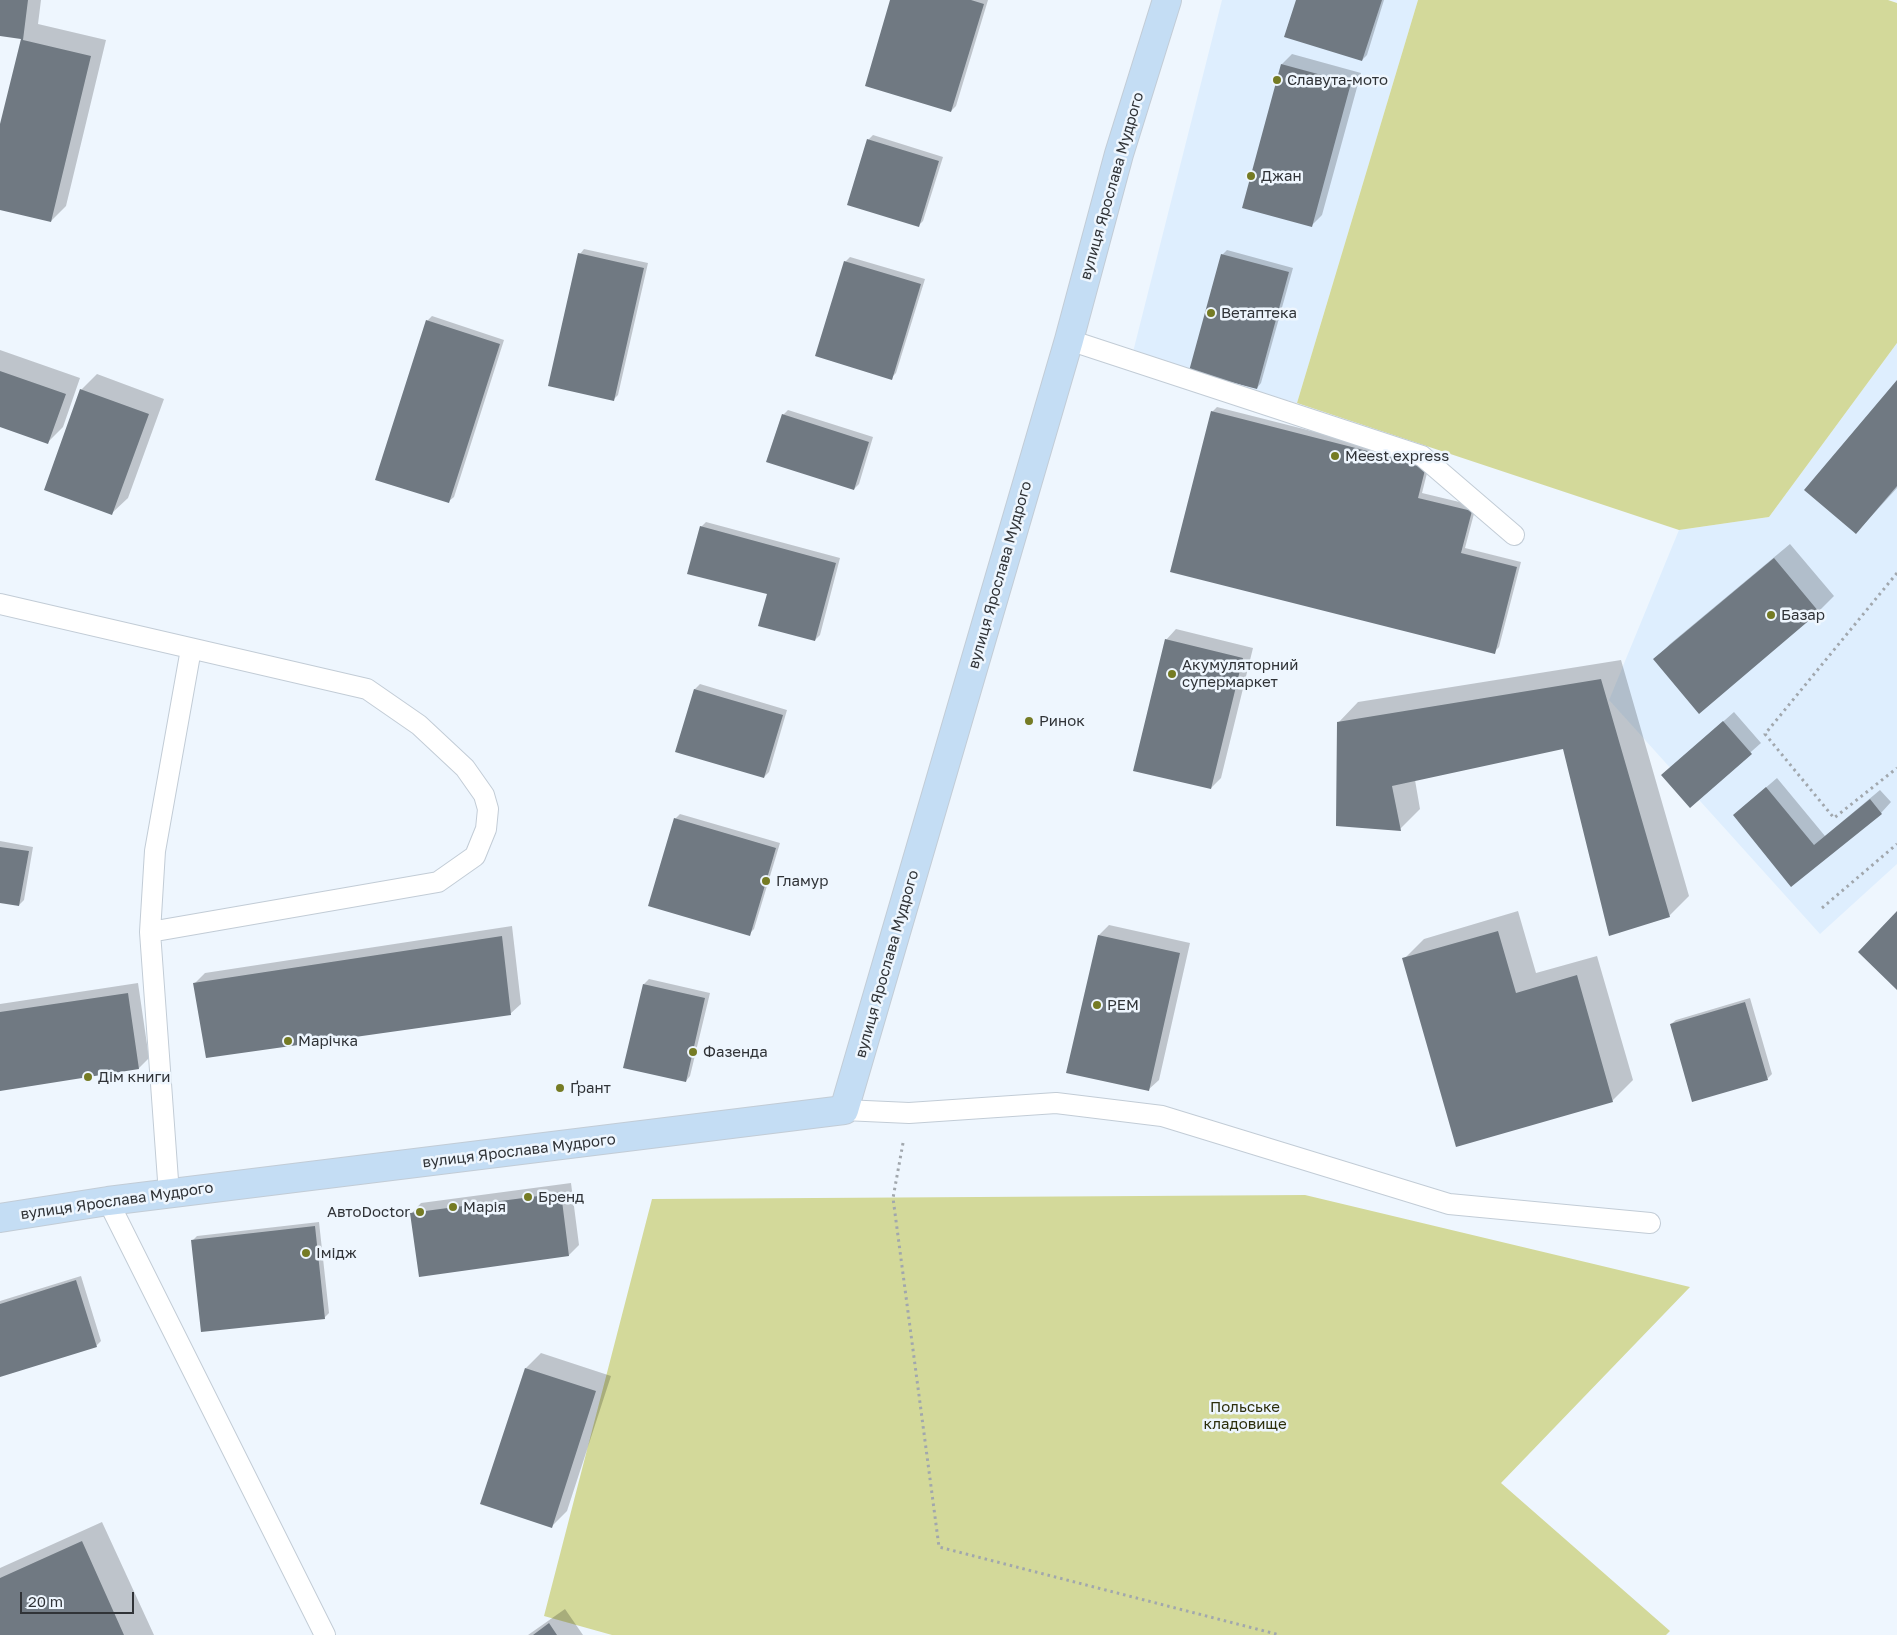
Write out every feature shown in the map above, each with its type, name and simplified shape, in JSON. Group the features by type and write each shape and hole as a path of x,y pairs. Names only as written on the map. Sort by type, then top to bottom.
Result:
{"street":[{"name":"вулиця Ярослава Мудрого","path":"0,1218 108,1201 844,1110 1068,340 1119,154 1167,0"}],"lane":[{"path":"1068,340 1422,456 1514,535"},
{"path":"0,604 367,689 419,726 465,768 484,795 488,809 486,829 475,856 438,882 150,932"},
{"path":"169,1194 150,932 155,851 191,649"},
{"path":"844,1110 909,1113 1056,1103 1162,1116 1449,1204 1650,1223"},
{"path":"108,1201 325,1635"}],"path":[{"path":"1897,573 1765,734 1834,818 1897,768"},
{"path":"1822,908 1897,844"},
{"path":"909,1113 893,1198 939,1547 1280,1635"}],"shaded area":[{"path":"1222,0 1418,0 1297,403 1132,356"},
{"name":"Базар","path":"1897,343 1897,864 1820,934 1609,700 1679,530 1769,517"}],"green space":[{"path":"1418,0 1888,0 1897,3 1897,343 1769,517 1679,530 1297,403"},
{"name":"Польське кладовище","path":"1305,1195 1690,1287 1501,1483 1670,1631 1666,1635 612,1635 544,1616 652,1199"}],"building":[{"path":"0,0 28,0 23,40 91,56 51,222 0,210 0,124 21,39 0,36"},
{"path":"890,0 971,0 984,4 951,112 865,86"},
{"path":"1296,0 1382,0 1362,61 1284,37"},
{"path":"1281,64 1351,83 1312,227 1242,208"},
{"path":"867,139 939,161 919,227 847,205"},
{"path":"578,253 644,268 614,401 548,386"},
{"path":"1221,254 1289,272 1257,389 1189,371"},
{"path":"844,261 921,284 892,380 815,356"},
{"path":"426,320 500,344 449,503 375,480"},
{"path":"0,371 66,394 48,444 0,427"},
{"path":"1897,380 1897,486 1856,534 1804,490"},
{"path":"80,389 149,414 112,515 44,490"},
{"path":"1211,411 1426,466 1418,498 1472,511 1461,553 1517,567 1495,654 1170,572"},
{"path":"782,414 869,442 854,490 766,462"},
{"path":"700,526 836,563 815,641 758,626 767,594 687,574"},
{"path":"1774,558 1819,612 1699,714 1653,659"},
{"path":"1165,639 1243,658 1211,789 1133,771"},
{"path":"1601,679 1670,917 1609,936 1563,749 1392,786 1401,831 1336,826 1337,722"},
{"path":"694,689 783,715 764,778 675,752"},
{"path":"1723,721 1752,754 1690,808 1661,775"},
{"path":"1766,787 1814,845 1870,799 1882,814 1791,887 1733,815"},
{"path":"674,818 776,848 750,936 648,906"},
{"path":"0,847 29,851 19,906 0,903"},
{"path":"1897,911 1897,990 1858,952"},
{"path":"1498,931 1516,993 1577,975 1613,1102 1456,1147 1402,958"},
{"path":"1098,935 1180,953 1149,1091 1066,1073"},
{"path":"502,936 511,1015 206,1058 193,983"},
{"path":"643,984 705,998 686,1082 623,1068"},
{"path":"128,993 139,1069 0,1091 0,1012"},
{"path":"1745,1002 1768,1080 1692,1102 1670,1024"},
{"path":"561,1193 569,1256 419,1277 410,1213"},
{"path":"315,1226 325,1319 201,1332 191,1240"},
{"path":"76,1280 97,1347 0,1377 0,1304"},
{"path":"525,1368 596,1391 552,1528 480,1504"},
{"path":"82,1541 124,1635 0,1635 0,1578"},
{"path":"549,1623 557,1635 533,1635"}],"place":[{"name":"Славута-мото","path":"1277,80"},
{"name":"Джан","path":"1251,176"},
{"name":"Ветаптека","path":"1211,313"},
{"name":"Meest express","path":"1335,456"},
{"name":"Базар","path":"1771,615"},
{"name":"Акумуляторний супермаркет","path":"1172,674"},
{"name":"Ринок","path":"1029,721"},
{"name":"Гламур","path":"766,881"},
{"name":"РЕМ","path":"1097,1005"},
{"name":"Марічка","path":"288,1041"},
{"name":"Фазенда","path":"693,1052"},
{"name":"Дім книги","path":"88,1077"},
{"name":"Ґрант","path":"560,1088"},
{"name":"Бренд","path":"528,1197"},
{"name":"Марія","path":"453,1207"},
{"name":"АвтоDoctor","path":"420,1212"},
{"name":"Імідж","path":"306,1253"}]}
